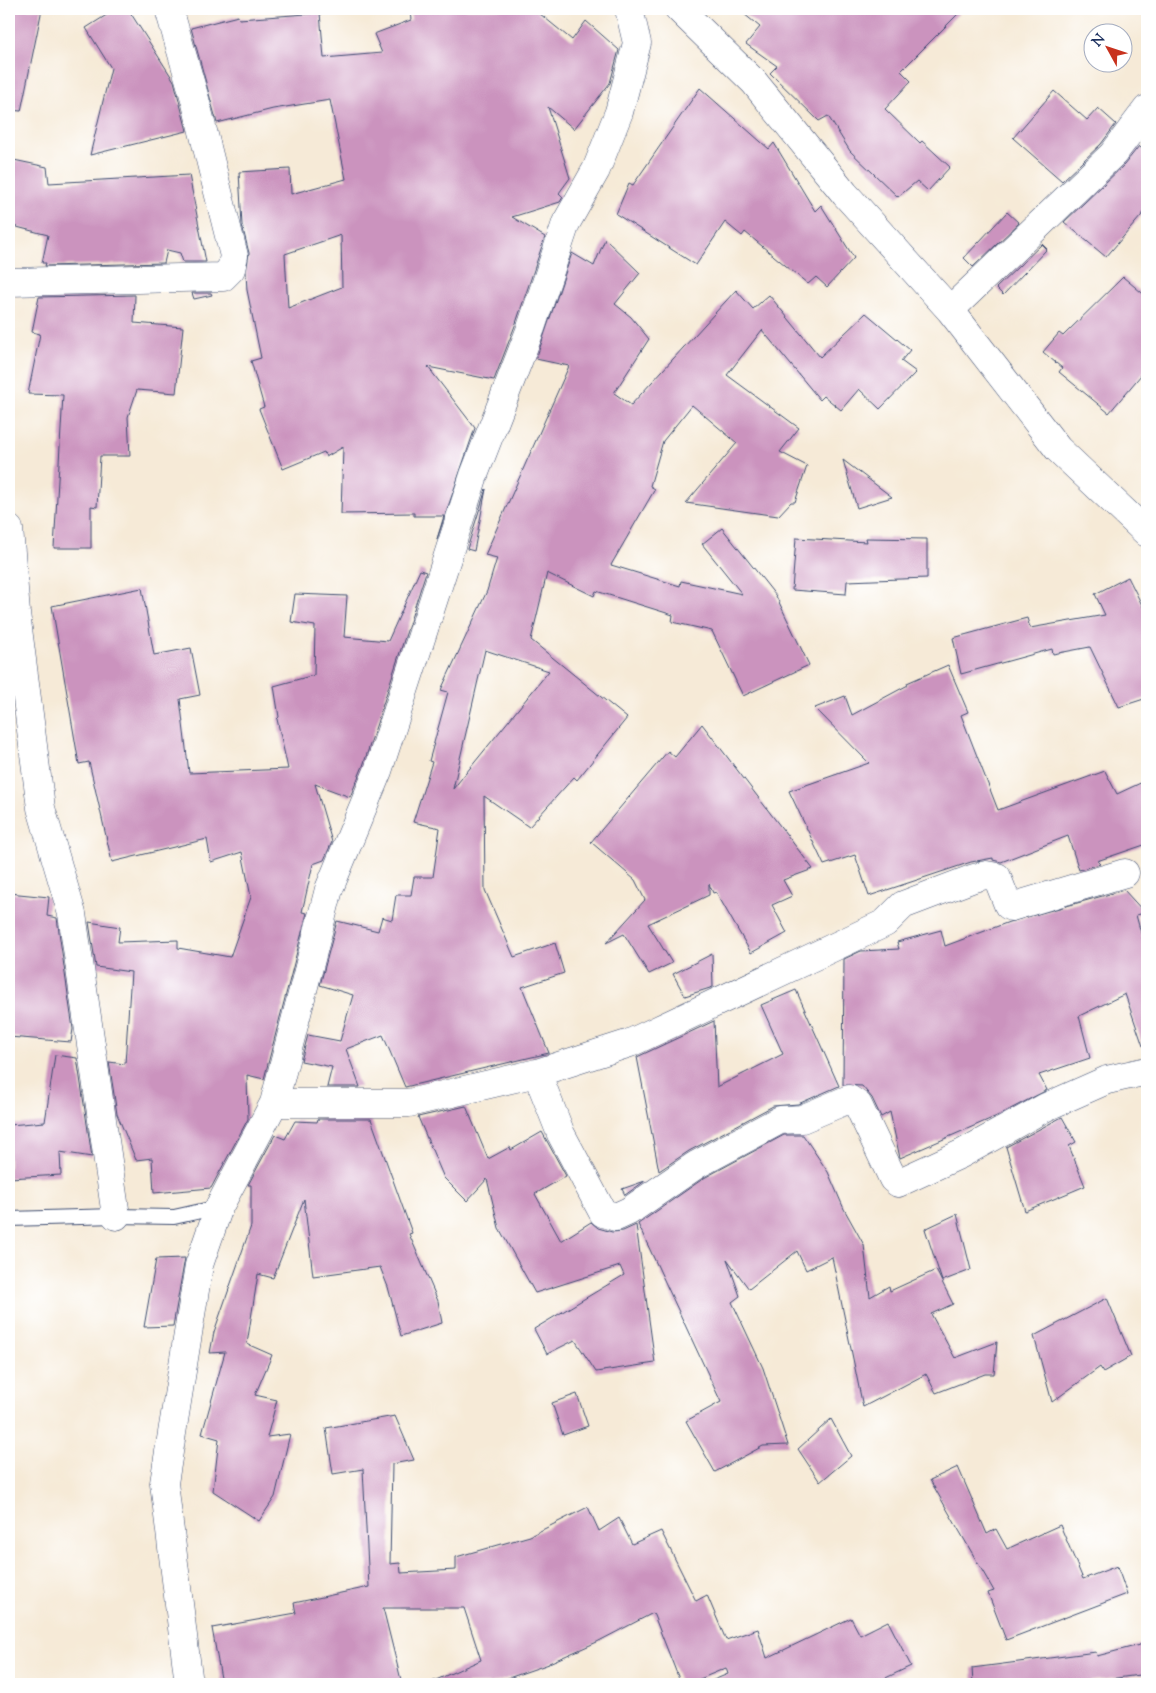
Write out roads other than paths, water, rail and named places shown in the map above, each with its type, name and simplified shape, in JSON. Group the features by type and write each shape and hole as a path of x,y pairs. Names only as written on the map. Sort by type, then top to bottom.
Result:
{"street":[{"path":"9,282 223,277 231,269 234,256 195,99 169,9"},
{"path":"189,1684 164,1483 199,1265 219,1206 274,1103 329,889 378,771 474,475 531,328 566,223 596,170 619,112 637,43 629,9"},
{"path":"679,9 754,82 845,194 950,310 1058,449 1147,533"},
{"path":"950,310 1113,154 1147,109"},
{"path":"9,529 16,613 41,808 72,914 116,1216"},
{"path":"274,1103 409,1103 537,1073 630,1043 885,923 903,905 974,878 986,875 997,877 1008,905 1011,907 1125,873"},
{"path":"537,1073 562,1134 603,1213 616,1217 629,1211 696,1165 780,1120 802,1119 850,1099 858,1105 893,1179 898,1183 961,1154 1046,1107 1107,1080 1147,1071"}],"lane":[{"path":"9,1219 116,1216 174,1217 219,1206"}]}
